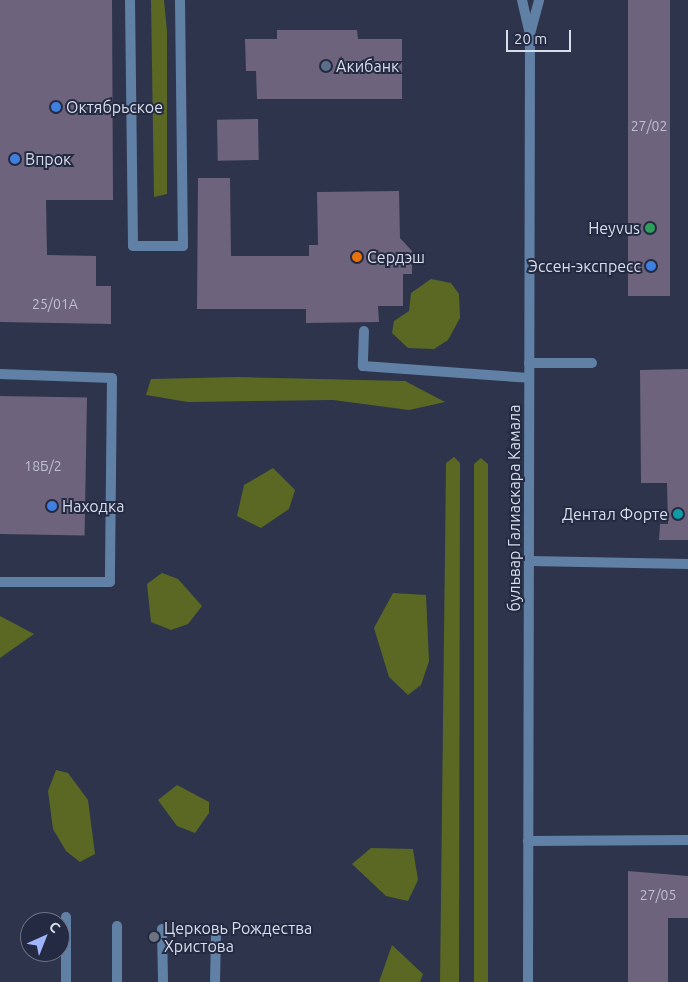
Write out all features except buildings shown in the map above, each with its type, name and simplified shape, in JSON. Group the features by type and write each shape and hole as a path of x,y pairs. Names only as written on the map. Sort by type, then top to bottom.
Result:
{"street":[{"path":"130,0 133,246 183,246 180,0"},
{"path":"522,0 530,35"},
{"path":"530,35 539,0"},
{"name":"бульвар Галиаскара Камала","path":"528,982 530,35"},
{"path":"364,331 363,366 529,378"},
{"path":"529,363 592,363"},
{"path":"0,374 112,378 110,582 0,582"},
{"path":"529,561 688,564"},
{"path":"528,841 688,840"},
{"path":"117,926 117,982"},
{"path":"162,929 163,982"},
{"path":"214,982 216,934"},
{"path":"66,962 66,982"}],"green space":[{"path":"151,0 164,0 167,31 167,194 154,197"},
{"path":"431,279 451,283 459,294 460,318 448,340 434,349 408,348 392,333 394,321 409,311 411,293"},
{"path":"238,377 405,381 445,402 409,410 333,400 188,402 146,395 151,379"},
{"path":"454,457 460,463 459,982 440,982 446,463"},
{"path":"481,458 488,464 488,982 474,982 474,464"},
{"path":"273,468 295,490 289,509 261,528 237,516 244,485"},
{"path":"162,573 178,579 202,606 188,624 171,630 151,622 147,584"},
{"path":"393,593 426,595 429,661 421,685 408,695 389,677 374,628"},
{"path":"0,616 34,634 0,658"},
{"path":"56,770 68,773 88,800 95,854 80,862 66,851 53,829 48,791"},
{"path":"177,785 209,802 209,813 195,833 177,826 158,800"},
{"path":"371,848 413,849 418,880 408,901 386,896 352,864"},
{"path":"392,945 423,974 420,982 379,982"}],"place":[{"name":"Акибанк","path":"326,66"},
{"name":"Октябрьское","path":"56,107"},
{"name":"Впрок","path":"15,159"},
{"name":"Heyvus","path":"650,228"},
{"name":"Сердэш","path":"357,257"},
{"name":"Эссен-экспресс","path":"651,266"},
{"name":"Находка","path":"52,506"},
{"name":"Дентал Форте","path":"678,514"},
{"name":"Церковь Рождества Христова","path":"154,937"}]}
